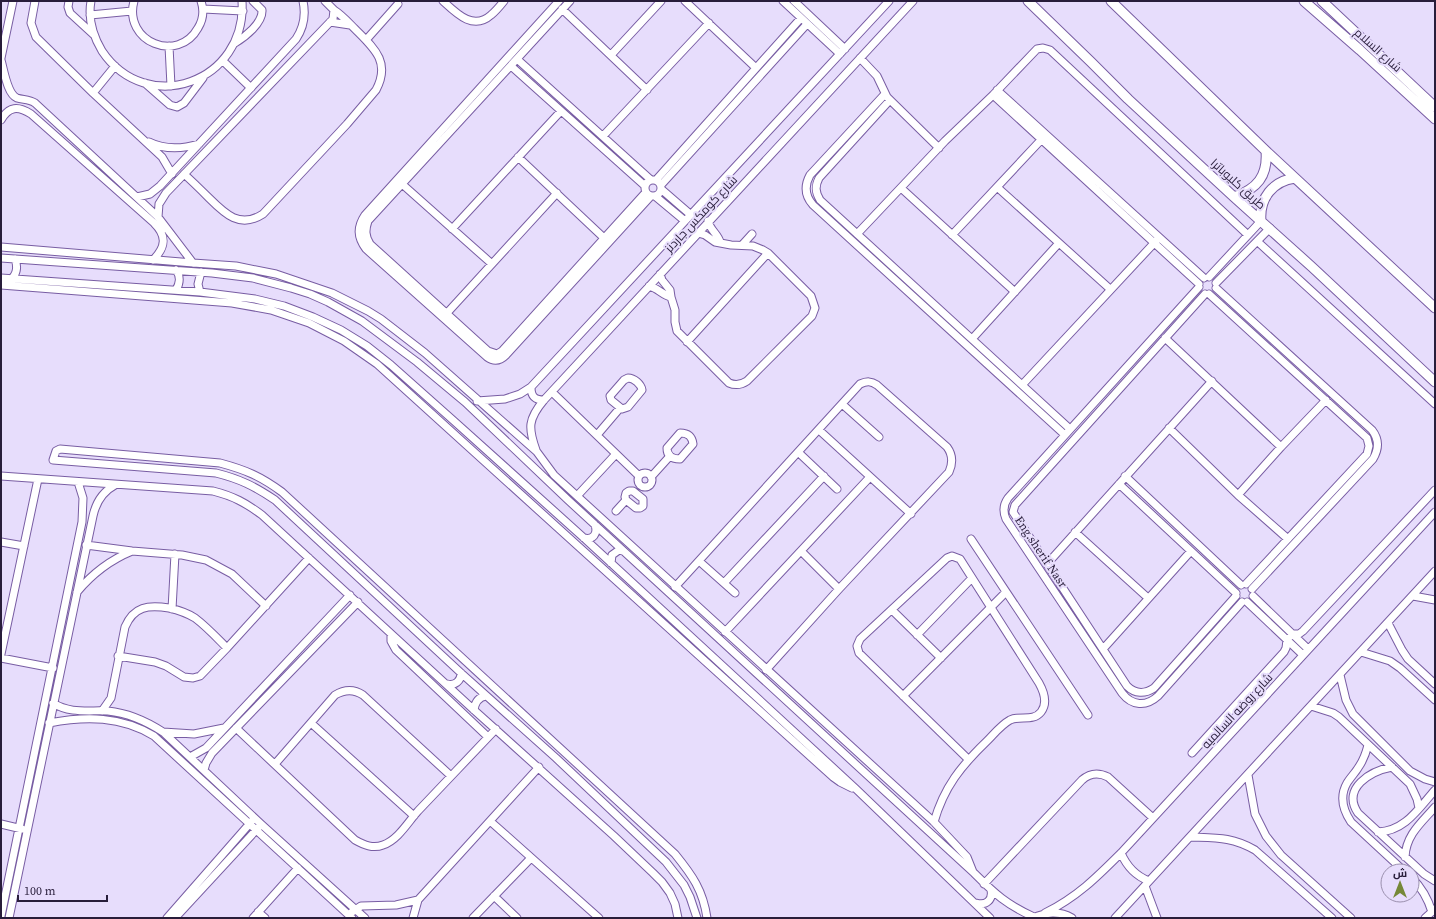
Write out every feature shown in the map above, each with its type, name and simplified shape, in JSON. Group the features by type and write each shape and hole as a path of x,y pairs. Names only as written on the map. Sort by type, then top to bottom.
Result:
{"main road":[{"name":"طريق كليوباترا","path":"1028,1 1128,99 1234,197 1270,228 1435,382"},
{"path":"1111,1 1266,151 1435,308"},
{"name":"شارع السلام","path":"1304,1 1435,119"},
{"name":"شارع السلام","path":"1322,1 1435,108"},
{"path":"1234,197 1253,186 1262,178 1265,167 1266,151"},
{"path":"1261,221 1262,205 1268,192 1280,182 1295,178"}],"street":[{"path":"13,1 1,59 9,90 15,97 26,99 35,103 158,217 164,230 164,241 159,254 153,260"},
{"path":"35,1 32,23 36,37 93,93 162,157 172,174"},
{"path":"69,1 68,8 70,13 94,35"},
{"path":"90,1 90,14 94,35 106,57 115,66 134,79 145,83 171,86 182,84 204,76"},
{"path":"134,1 132,11 136,28 147,40 158,45 169,46 180,44 193,35 202,20 203,9 201,1"},
{"path":"145,83 170,105 177,107 184,103 204,76 223,61 235,43 242,22 242,1"},
{"path":"235,43 249,33 262,17 262,10 253,1"},
{"path":"138,197 150,194 172,174 296,39 303,24 303,1"},
{"path":"184,174 228,216 236,219 250,220 263,214 376,90 381,77 381,62 378,54 341,15 325,1"},
{"path":"443,1 458,16 471,21 485,19 491,16 504,1"},
{"path":"559,1 365,215 359,228 361,243 487,357 494,361 499,360 506,355 649,192"},
{"path":"570,1 368,221 366,227 367,238 370,244 488,351 494,354 500,353 604,238 649,192"},
{"path":"611,56 661,1"},
{"path":"685,1 756,68"},
{"path":"782,1 840,54"},
{"path":"794,1 845,49"},
{"name":"شارع كومكس جاردنز","path":"465,402 505,399 520,394 531,387 889,1"},
{"name":"شارع كومكس جاردنز","path":"537,452 531,433 531,418 544,400 913,1"},
{"path":"366,40 398,4"},
{"path":"203,9 243,10"},
{"path":"562,9 647,90"},
{"path":"158,217 158,210 162,198 330,22 334,16 334,10"},
{"path":"90,14 132,11"},
{"path":"657,183 801,18"},
{"path":"330,22 350,25"},
{"path":"603,136 709,23"},
{"path":"657,183 807,24"},
{"path":"296,39 306,47"},
{"path":"169,46 171,86"},
{"path":"857,234 939,148 1037,50 1043,48 1050,50 1248,236"},
{"path":"860,58 877,76 884,94 939,148"},
{"path":"517,59 691,215"},
{"path":"223,61 251,88"},
{"path":"93,93 115,66"},
{"path":"510,66 649,192 685,221"},
{"path":"271,67 279,75"},
{"path":"995,93 1157,239 1199,285 1200,291 1207,294 1276,354 1367,438 1370,446 1367,454 1253,593 1250,600 1240,598"},
{"path":"884,94 810,175 806,187 808,199 1065,435"},
{"path":"13,109 15,97"},
{"path":"24,110 26,99"},
{"path":"890,100 819,178 816,192 820,200 1070,429"},
{"path":"236,104 244,112"},
{"path":"1,120 6,112 13,109 24,110 35,117 154,223 173,237 193,264"},
{"path":"452,229 561,111"},
{"path":"1037,131 1041,140 1157,239 1207,277 1213,279 1216,285 1282,348 1372,430 1377,440 1376,452 1373,459 1288,539 1243,585 1237,588 1240,598"},
{"path":"64,142 70,135"},
{"path":"144,140 151,144 167,148 183,148 199,144"},
{"path":"952,235 1041,140"},
{"path":"199,144 206,151"},
{"path":"518,157 604,238"},
{"path":"109,182 114,176"},
{"path":"649,192 647,182 657,183"},
{"path":"649,192 659,193 657,183"},
{"path":"402,184 492,264"},
{"path":"997,187 1110,289"},
{"path":"901,188 1015,292"},
{"path":"447,313 557,193"},
{"path":"708,221 710,229 718,237 720,242"},
{"path":"1199,285 1236,250 1261,221"},
{"path":"1240,598 1154,688 1146,692 1134,691 1127,686 1014,514 1014,507 1165,338 1207,294 1214,291 1216,285 1270,228"},
{"path":"660,274 662,280 670,290 670,297 675,310 676,327 680,335 729,383 738,385 748,381 812,316 816,308 811,296 768,254 753,246 731,245 715,242 698,232"},
{"path":"742,245 752,234"},
{"path":"164,241 173,237"},
{"path":"1022,385 1157,239"},
{"path":"1258,242 1435,404"},
{"path":"972,339 1059,243"},
{"path":"1,247 193,264 236,266 274,273 332,292 381,320 425,353 537,452 554,475 576,496 934,822 967,857 974,873"},
{"path":"1,284 12,278 16,269 9,248"},
{"path":"1236,250 1243,256"},
{"path":"687,342 768,254"},
{"path":"1,258 240,276 272,282 310,294 345,311 379,332 465,402 623,551 1004,901 1033,918 1045,914 1058,913 1072,918"},
{"path":"176,270 180,278 180,283 176,290"},
{"path":"200,292 198,284 201,272"},
{"path":"272,282 274,273"},
{"path":"1,278 176,290 255,299 284,306 313,317 334,327 366,346 391,365 454,420 584,538 856,789 990,918"},
{"path":"1,284 232,303 271,310 309,323 344,341 377,364 833,777 856,789"},
{"name":"Eng.sherif Nasr","path":"1199,285 1008,498 1004,510 1006,519 1125,697 1133,702 1142,704 1150,702 1158,696 1240,598"},
{"path":"108,286 108,294"},
{"path":"649,286 656,288 666,296 670,297"},
{"path":"1165,338 1281,447"},
{"path":"1276,354 1282,348"},
{"path":"417,362 425,353"},
{"path":"631,378 641,386 641,392 628,407 624,409 620,408 610,396 624,380 631,378"},
{"path":"1116,379 1123,385"},
{"path":"1047,564 1212,381"},
{"path":"675,587 860,384 872,382 882,389 950,450 952,461 949,472 839,589 766,670"},
{"path":"531,387 531,392 534,397 538,400 544,400"},
{"path":"552,392 639,476"},
{"path":"1238,495 1326,400"},
{"path":"842,404 879,437"},
{"path":"597,435 620,408"},
{"path":"446,427 454,420"},
{"path":"1169,428 1238,495 1288,539"},
{"path":"819,430 911,514"},
{"path":"697,918 690,897 676,873 575,776 461,673 275,500 256,487 235,478 216,473 54,460 55,451 58,449 220,463 242,469 263,478 282,492 675,854 693,877 705,904 707,918"},
{"path":"798,452 837,489"},
{"path":"576,496 616,454"},
{"path":"638,494 644,487 647,487 651,483 651,477 670,456"},
{"path":"159,469 160,458"},
{"path":"639,476 646,473 651,477"},
{"path":"548,481 554,475"},
{"path":"1,476 213,491 229,495 247,503 358,602 474,710 539,767 662,882 670,893 675,904 678,918"},
{"path":"639,476 639,484 644,487"},
{"path":"724,583 824,476"},
{"path":"1125,476 1253,593 1308,649"},
{"path":"725,632 870,477"},
{"path":"1,654 38,479"},
{"path":"9,918 53,703 53,668 83,515 83,498 78,482"},
{"path":"1119,484 1303,655"},
{"path":"1,916 4,883 19,828 53,683 76,594 96,504 104,493 115,485"},
{"path":"1292,634 1300,634 1303,632 1435,490"},
{"path":"629,491 633,491 638,494 644,502 643,506 636,508 626,500 624,497 626,494 629,491"},
{"path":"616,511 626,500"},
{"name":"شارع روضه السالميه","path":"1045,914 1084,889 1121,853 1435,512"},
{"path":"83,515 93,516"},
{"path":"584,538 588,539 595,534 595,525"},
{"path":"1075,532 1148,598"},
{"path":"971,539 1088,715"},
{"path":"1,542 24,546"},
{"path":"86,545 196,557 224,568 266,606"},
{"path":"611,563 612,555 619,550 623,551"},
{"path":"76,594 88,579 102,568 116,558 132,551"},
{"path":"801,551 839,589"},
{"path":"1103,649 1191,551"},
{"path":"172,609 175,554"},
{"path":"934,822 945,792 956,774 968,759 1006,722 1016,718 1030,718 1037,716 1042,711 1045,704 1044,692 1040,683 960,559 954,556 950,557 860,639 856,646 859,653 968,759"},
{"path":"118,656 155,662 166,666 180,675 192,678 200,676 309,558"},
{"path":"699,561 735,593"},
{"path":"1115,918 1435,571"},
{"path":"917,635 972,578"},
{"path":"903,696 1006,592"},
{"path":"190,757 202,750 222,730 350,595"},
{"path":"1413,596 1435,600"},
{"path":"204,770 209,758 226,738 358,602"},
{"path":"102,711 111,698 118,656 125,627 130,617 138,610 149,606 154,606 184,612 196,619 227,648"},
{"path":"892,610 941,658"},
{"path":"1070,615 1077,610"},
{"path":"327,619 336,625"},
{"path":"1388,623 1408,659 1435,684"},
{"path":"418,633 426,625"},
{"path":"391,634 392,644 396,650 488,737"},
{"path":"1192,753 1284,652 1287,640 1292,634"},
{"path":"1361,652 1390,661 1400,668 1435,700"},
{"path":"1,658 53,668"},
{"path":"1400,668 1408,659"},
{"path":"447,684 454,684 460,680 461,673"},
{"path":"1340,675 1346,700 1354,714 1410,771 1425,779 1435,782"},
{"path":"275,764 332,699 340,692 349,690 359,692 451,776"},
{"path":"474,710 478,699 486,696"},
{"path":"111,698 119,713"},
{"path":"53,703 70,710 119,713 140,719 163,732 204,770 252,821"},
{"path":"1311,706 1333,714 1339,718 1404,778 1414,791 1419,808"},
{"path":"49,723 76,719 99,719 116,720 140,728 160,741 365,918"},
{"path":"311,723 414,816"},
{"path":"236,728 355,840 361,844 376,847 391,842 496,729"},
{"path":"163,732 194,734 222,730"},
{"path":"222,730 226,738"},
{"path":"1368,745 1362,761 1344,790 1342,799 1343,807 1351,822 1395,863"},
{"path":"413,918 418,900 539,767"},
{"path":"1392,767 1381,769 1373,773 1360,784 1352,796 1352,802 1358,813 1424,874 1435,881"},
{"path":"575,776 582,768"},
{"path":"1404,778 1410,771"},
{"path":"984,884 1082,780 1090,774 1100,774 1108,777 1153,818"},
{"path":"1248,775 1255,814 1266,836 1281,855 1351,918"},
{"path":"1378,832 1392,830 1404,824 1435,790"},
{"path":"1405,857 1407,843 1413,831 1435,808"},
{"path":"167,918 252,821"},
{"path":"490,821 599,918"},
{"path":"1,824 27,830"},
{"path":"1404,824 1413,831"},
{"path":"259,827 298,868 351,917 356,909 365,906 396,905 418,900"},
{"path":"175,918 259,827"},
{"path":"1191,836 1232,840 1255,850 1332,918"},
{"path":"1121,853 1126,863 1147,884 1157,918"},
{"path":"1272,865 1281,855"},
{"path":"473,918 531,858"},
{"path":"253,918 298,868"},
{"path":"1420,876 1424,874"},
{"path":"1420,887 1424,891 1433,911 1425,918"},
{"path":"976,903 981,905 986,904 992,895 991,890"},
{"path":"494,896 517,918"},
{"path":"258,912 265,918"}]}
